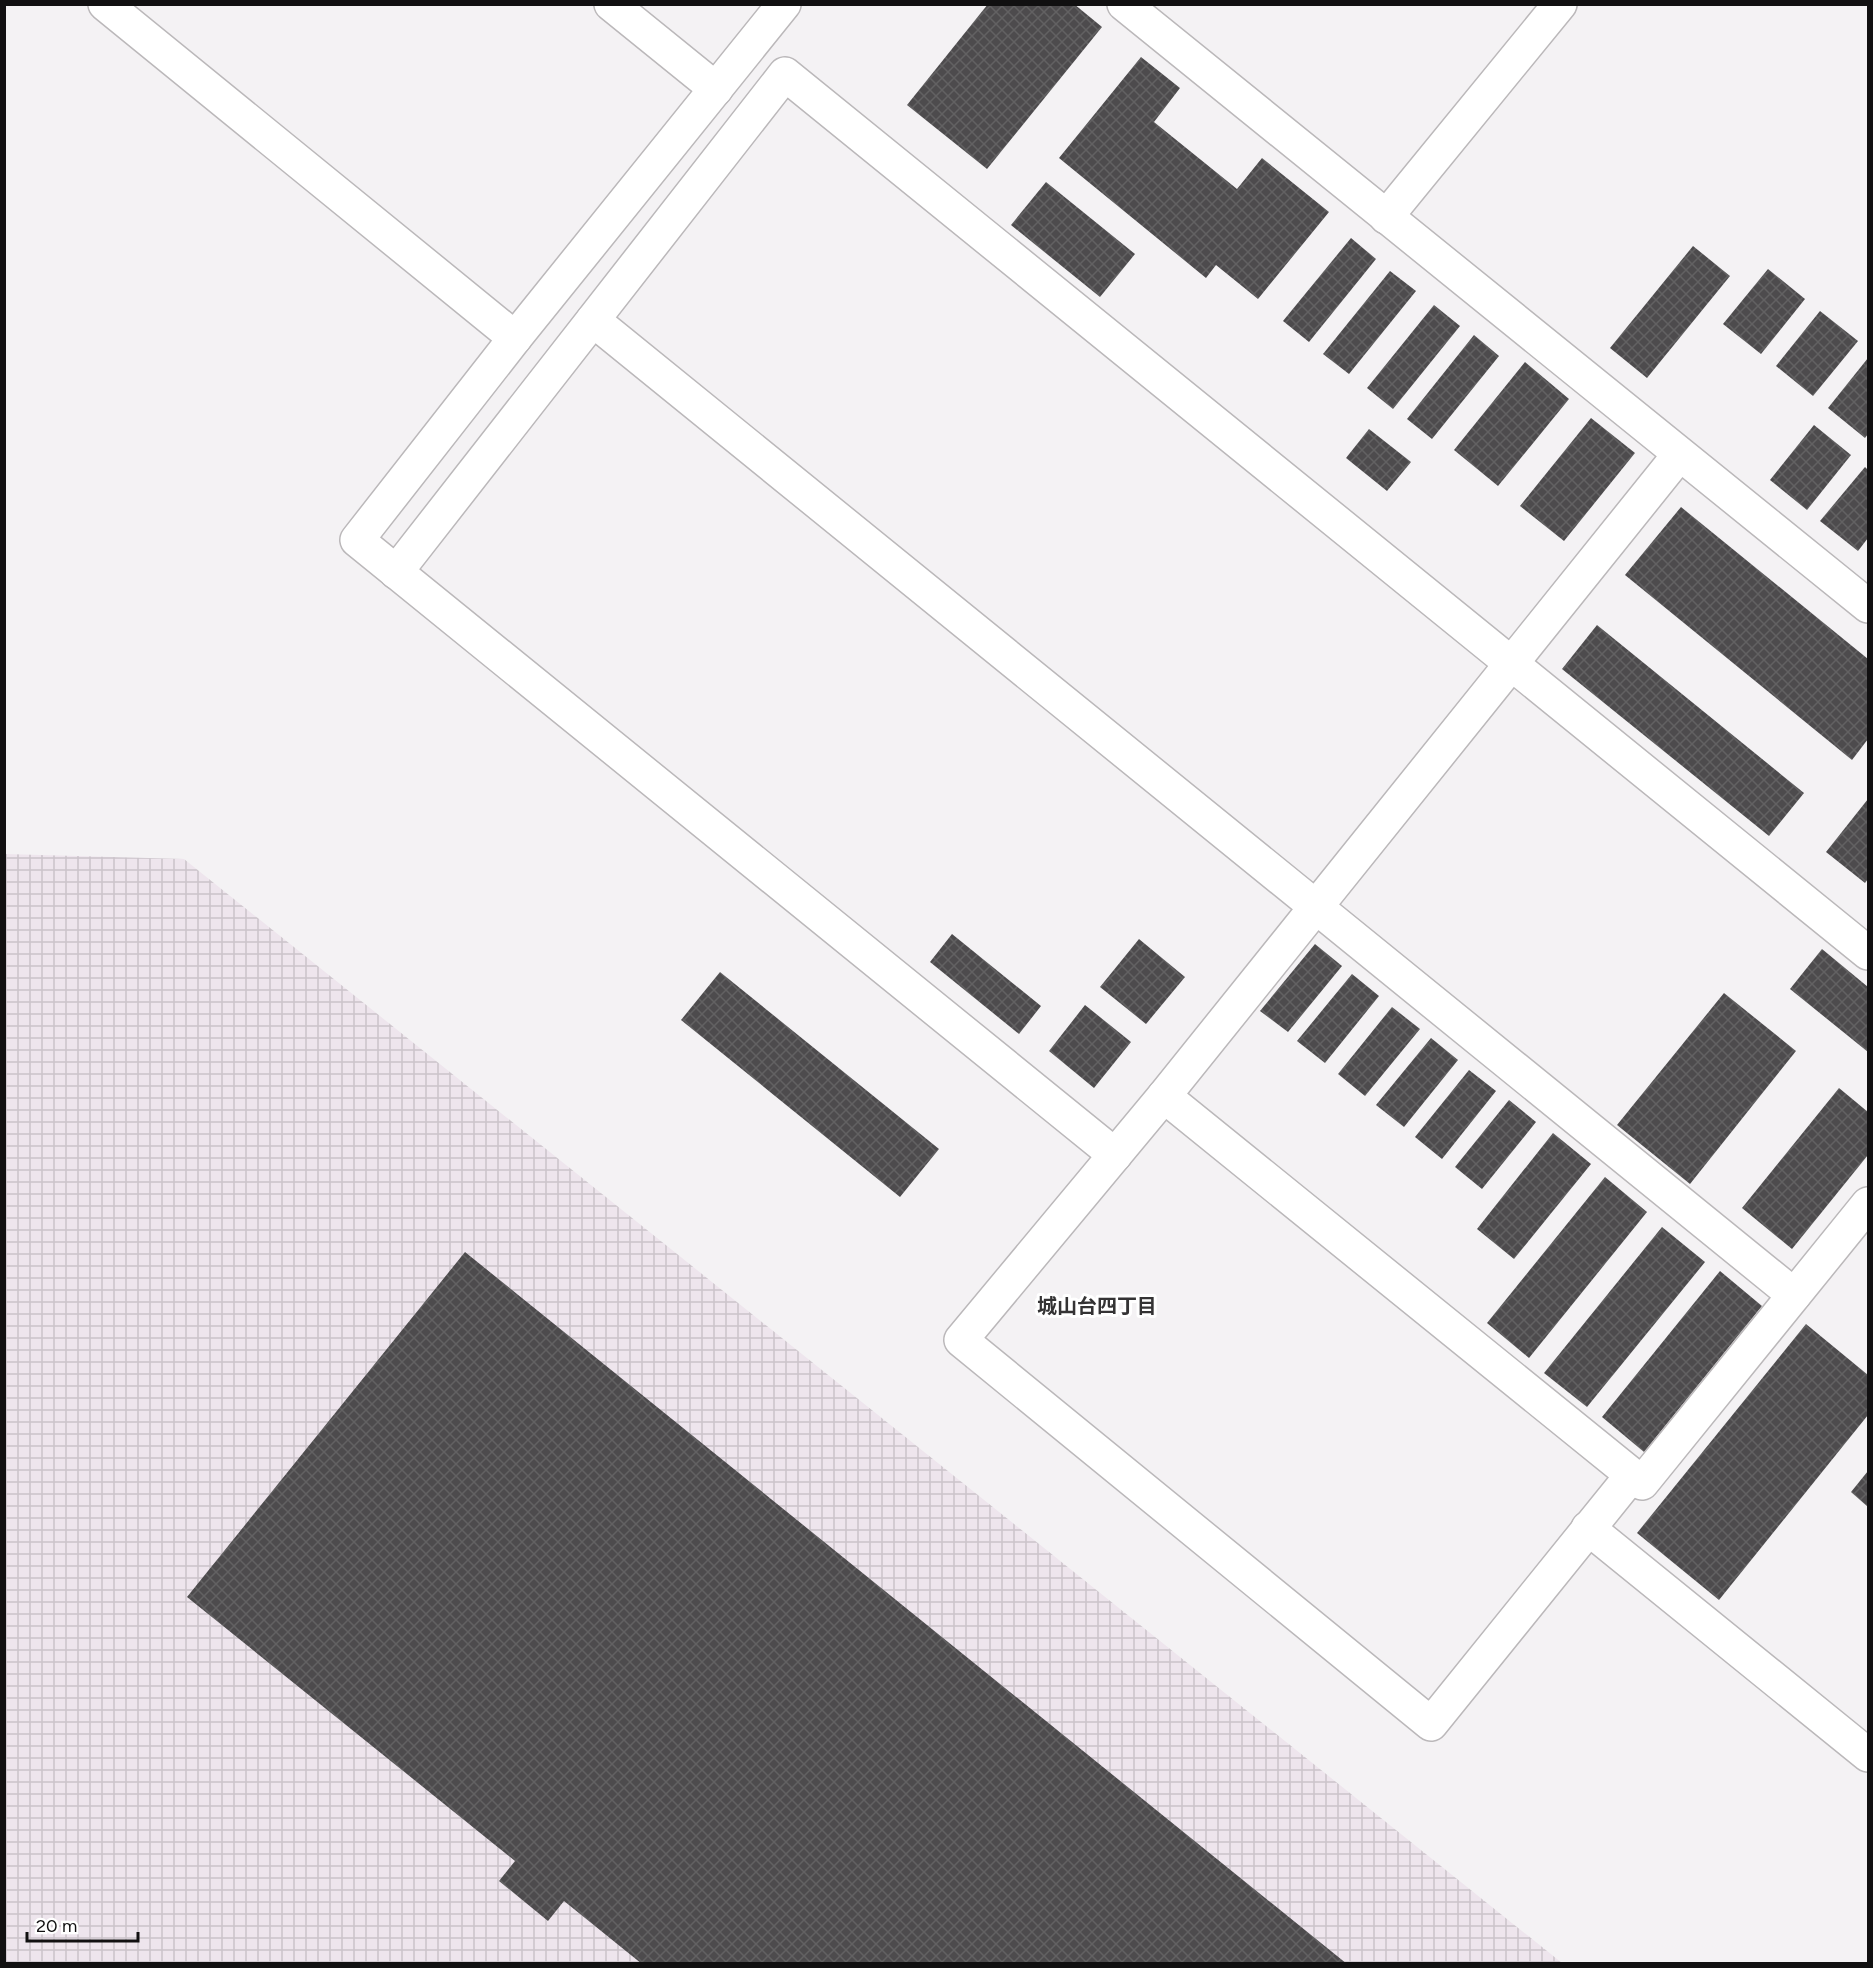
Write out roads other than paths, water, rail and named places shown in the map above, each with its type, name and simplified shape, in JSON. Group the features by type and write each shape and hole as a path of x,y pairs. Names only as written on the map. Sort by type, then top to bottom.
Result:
{"lane":[{"path":"105,4 515,338"},
{"path":"611,4 716,88"},
{"path":"784,4 515,338 357,540 1115,1155"},
{"path":"1124,4 1679,455 1869,606"},
{"path":"1386,217 1560,4"},
{"path":"396,572 785,74 1512,666 1869,953"},
{"path":"593,320 1315,909 1794,1295"},
{"path":"1632,1475 1431,1724 961,1340 1164,1096 1512,666 1679,455"},
{"path":"1164,1096 1642,1483 1869,1204"},
{"path":"1588,1528 1869,1755"}],"district":[{"name":"城山台四丁目","path":"1097,1306"}]}
